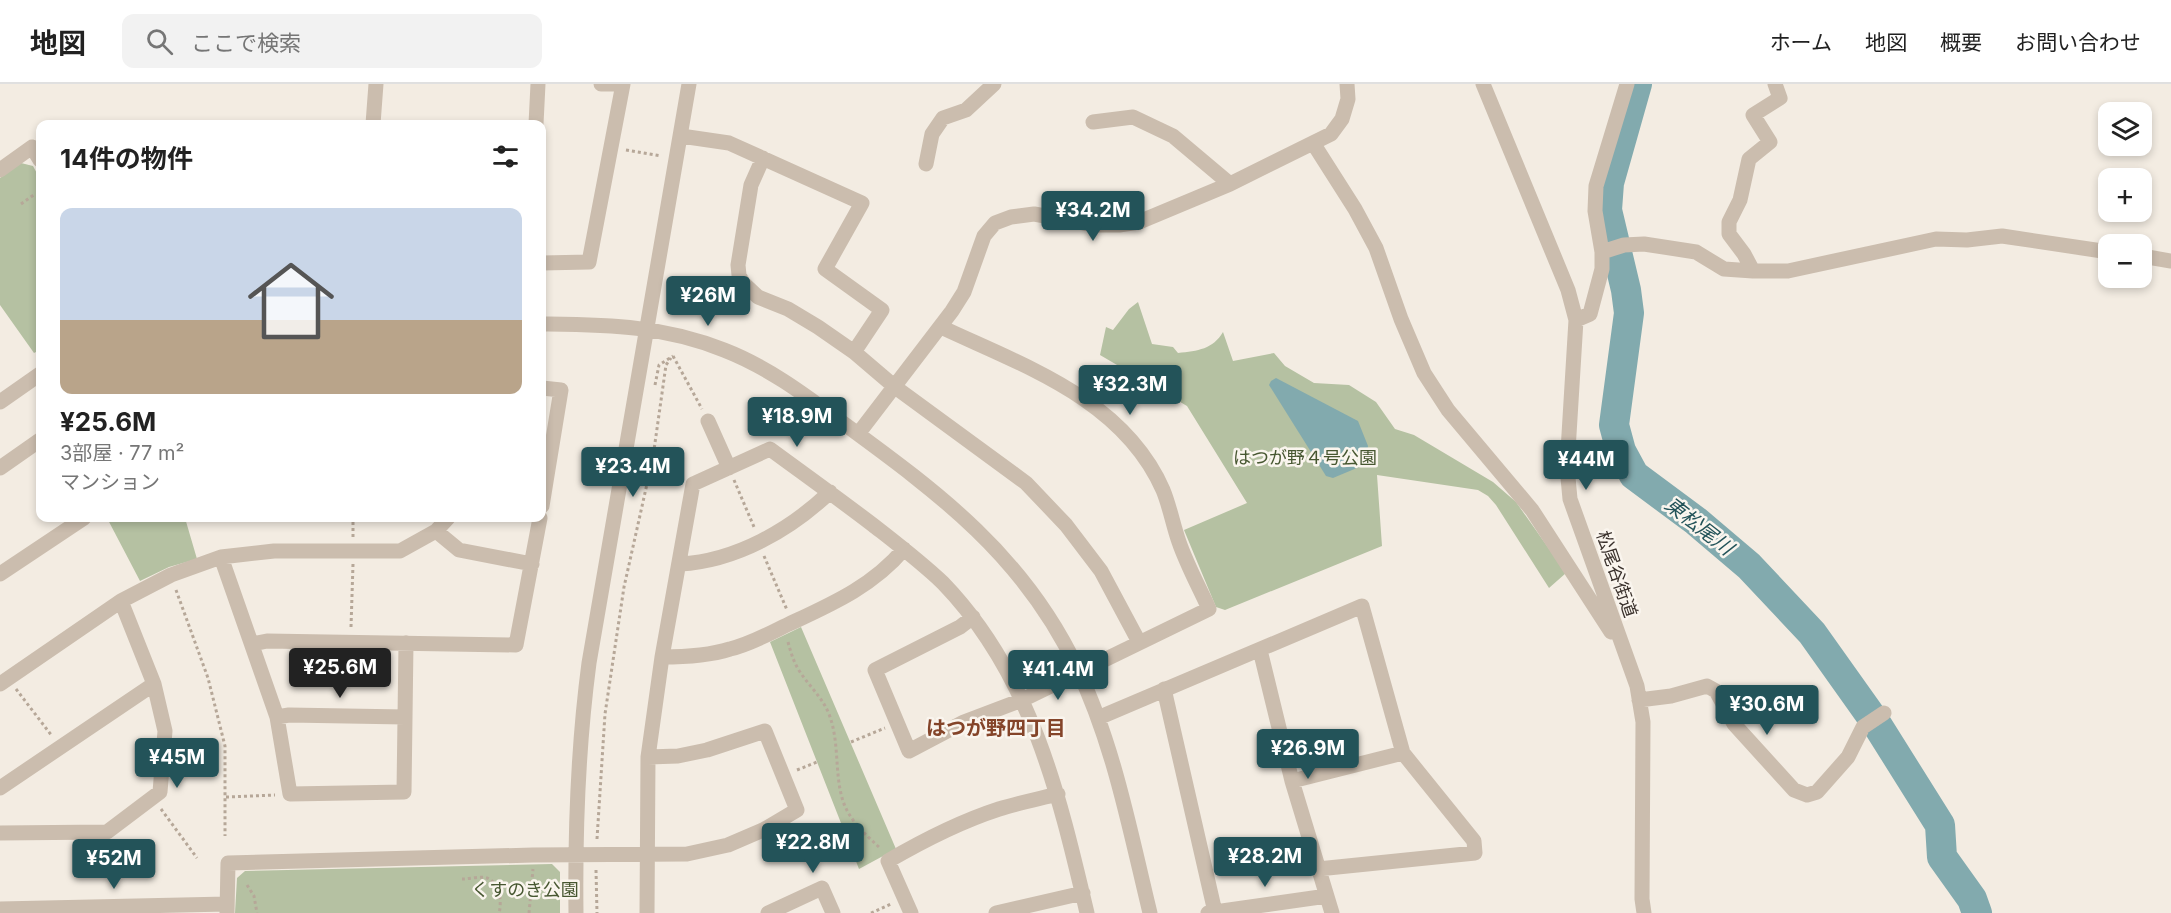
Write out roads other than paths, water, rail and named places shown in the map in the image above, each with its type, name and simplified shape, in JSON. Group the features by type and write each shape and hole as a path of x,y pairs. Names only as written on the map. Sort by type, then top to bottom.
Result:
{"street":[{"path":"373,120 376,84"},
{"path":"536,120 538,84"},
{"path":"546,263 589,262 609,147 623,84 601,84"},
{"path":"576,913 575,855 584,703 589,663 689,84"},
{"path":"926,164 932,134 943,118 966,110 994,84"},
{"path":"858,434 941,327 964,292 984,236 995,223 1011,217 1034,214 1096,225 1139,222 1230,184 1331,134 1342,119 1348,99 1347,84"},
{"name":"松尾谷街道","path":"1482,84 1568,290 1576,321 1567,466 1570,499 1637,686 1643,722 1642,899 1644,913"},
{"path":"1576,321 1590,315 1599,284 1602,252 1595,211 1596,186 1627,84"},
{"path":"1753,271 1729,234 1729,222 1740,200 1749,159 1770,142 1753,115 1780,98 1775,84"},
{"path":"1093,122 1133,117 1173,136 1230,184"},
{"path":"681,136 729,143 862,203 825,269 882,310 854,352"},
{"path":"1313,143 1355,208 1376,248 1401,319 1424,372 1448,410 1532,510 1624,652"},
{"path":"0,170 32,147 36,154"},
{"path":"763,158 751,185 738,266 743,283 758,297 788,309 854,352 895,387 1026,483 1047,503 1101,571 1139,642"},
{"path":"1602,252 1624,245 1644,244 1696,252 1724,269 1788,271 1936,239 1967,240 2002,236 2098,250"},
{"path":"2152,258 2171,261"},
{"path":"546,324 615,325 647,329 725,350 780,378 843,423 949,504 988,540 1024,580 1054,626 1079,672 1098,718 1112,761 1150,913"},
{"path":"941,327 1079,394 1100,409 1118,427 1136,446 1163,491 1179,544 1209,609 1022,700 964,722 909,751 875,670 960,627 973,617"},
{"path":"0,402 36,377"},
{"path":"546,388 561,390 546,482"},
{"path":"708,421 729,468"},
{"path":"0,468 36,443"},
{"path":"647,913 648,757 662,657 693,484 770,449 904,549 942,583 973,617 999,657 1022,700 1042,746 1058,794 1087,913"},
{"path":"680,564 694,564 721,557 759,542 796,520 830,492"},
{"path":"0,574 78,522"},
{"path":"4,681 121,601 171,576 221,557 274,551 400,550 436,531 444,522"},
{"path":"253,644 267,641 516,645 539,522"},
{"path":"436,531 459,550 532,564"},
{"path":"662,657 708,655 731,649 792,623 851,594 871,581 904,549"},
{"path":"221,557 277,717 290,794 404,792 406,643"},
{"path":"0,833 107,832 160,792 165,731 154,684 121,601"},
{"path":"1098,718 1368,603 1403,753 1474,841 1475,853 1318,870"},
{"path":"1260,650 1292,781 1332,913"},
{"path":"0,788 154,684"},
{"path":"1639,700 1671,696 1707,686 1716,691 1734,724 1794,790 1807,795 1817,792 1848,757 1863,727 1884,713"},
{"path":"1164,689 1211,912 1327,896"},
{"path":"277,717 289,715 405,717"},
{"path":"0,909 227,909 228,863 533,855 687,854 728,845 763,830 796,810 765,731 707,750 678,756 648,757"},
{"path":"1292,781 1403,753"},
{"path":"911,913 888,861 927,838 970,819 1001,808 1058,794"},
{"path":"768,913 822,888 832,913"},
{"path":"996,913 1083,893"}],"water":[{"path":"1276,378 1358,421 1368,446 1364,465 1333,478 1326,476 1269,385"}],"waterway":[{"name":"東松尾川","path":"1637,84 1609,183 1607,210 1626,290 1629,313 1614,425 1621,451 1634,475 1696,521 1749,566 1812,633 1876,723 1940,825 1942,857 1972,899 1977,913"}],"district":[{"name":"はつが野四丁目","path":"996,728"}],"park label":[{"name":"はつが野４号公園","path":"1305,457"},
{"name":"くすのき公園","path":"525,889"}]}
